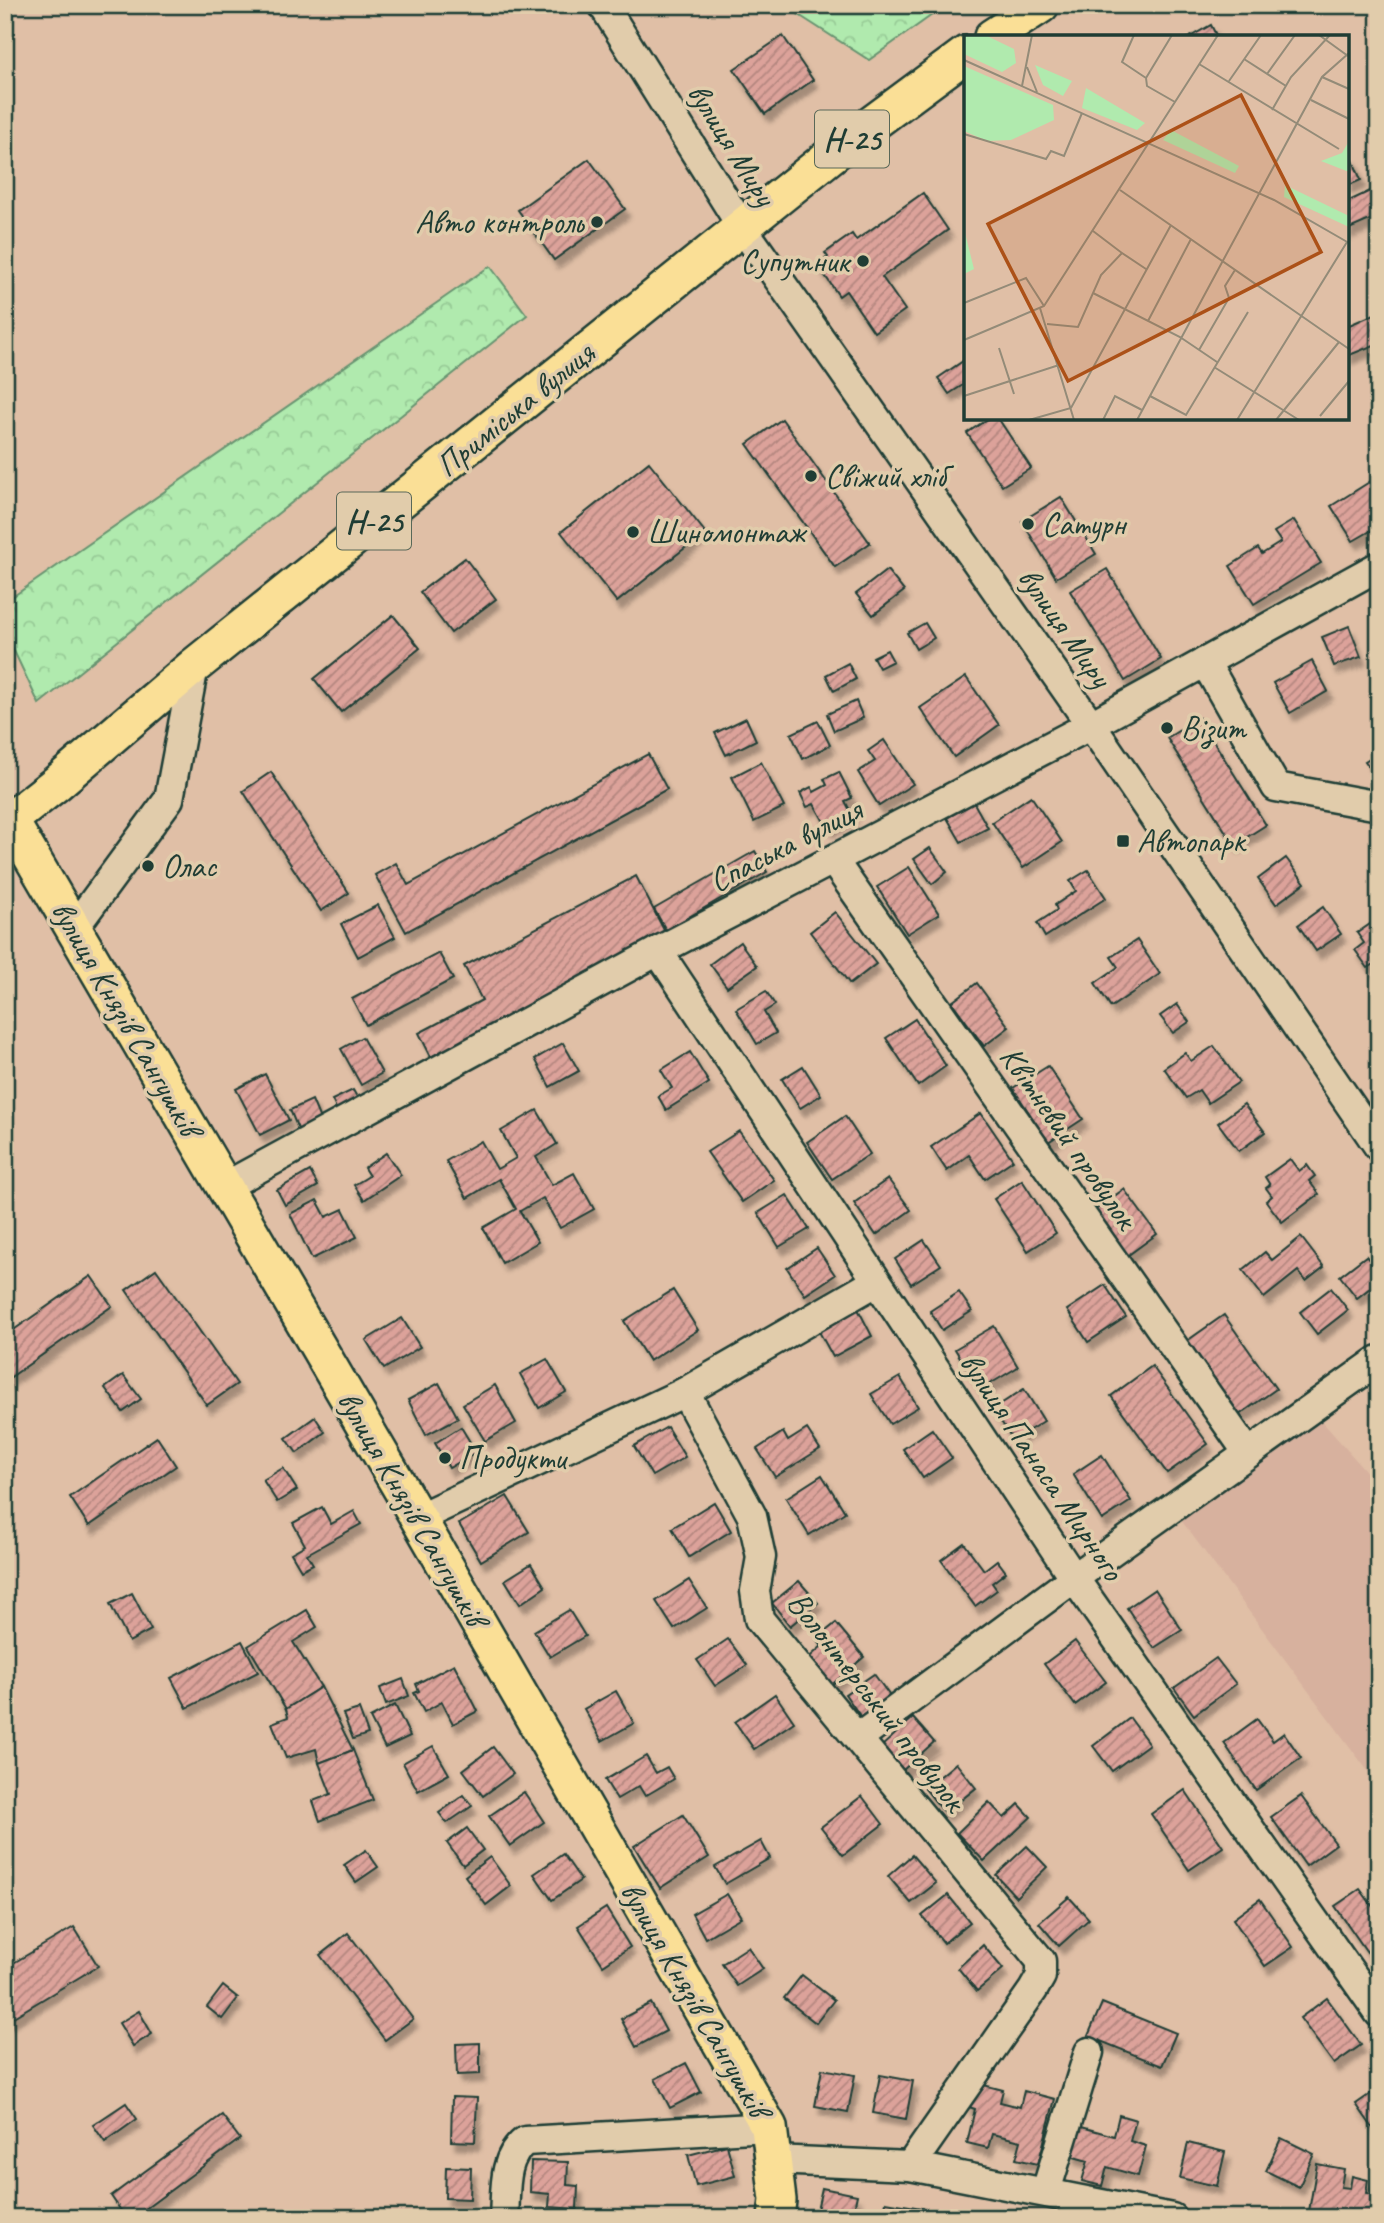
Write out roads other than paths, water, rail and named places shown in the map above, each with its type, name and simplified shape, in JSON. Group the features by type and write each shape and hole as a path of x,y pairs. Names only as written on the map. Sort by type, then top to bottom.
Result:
{"main road":[{"path":"995,35 1041,5"},
{"name":"Приміська вулиця","path":"7,818 57,783 194,666 742,227 964,56"},
{"name":"вулиця Князів Сангушків","path":"7,818 418,1518 771,2144 778,2200 776,2218"}],"street":[{"name":"вулиця Миру","path":"603,5 742,227 1091,725 1379,1147"},
{"name":"Спаська вулиця","path":"224,1187 657,951 1091,725 1379,566"},
{"path":"1205,662 1276,787 1379,806"},
{"path":"74,928 169,799 194,666"},
{"name":"Квітневий провулок","path":"832,860 1248,1453"},
{"name":"вулиця Панаса Мирного","path":"657,951 1074,1578 1379,2013"},
{"path":"418,1518 685,1392 876,1282"},
{"path":"858,1738 1074,1578 1379,1360"},
{"name":"Волонтерський провулок","path":"685,1392 752,1516 761,1557 755,1591 759,1619 1041,1961 1041,1976 1033,1990 910,2166"},
{"path":"1046,2191 1089,2052"},
{"path":"504,2218 508,2166 513,2150 525,2141 771,2144 1046,2191 1172,2218"}],"place":[{"name":"Авто контроль","path":"597,222"},
{"name":"Супутник","path":"863,261"},
{"name":"Свіжий хліб","path":"811,476"},
{"name":"Сатурн","path":"1028,524"},
{"name":"Шиномонтаж","path":"633,532"},
{"name":"Візит","path":"1167,728"},
{"name":"Автопарк","path":"1123,841"},
{"name":"Олас","path":"148,866"},
{"name":"Продукти","path":"445,1458"}]}
